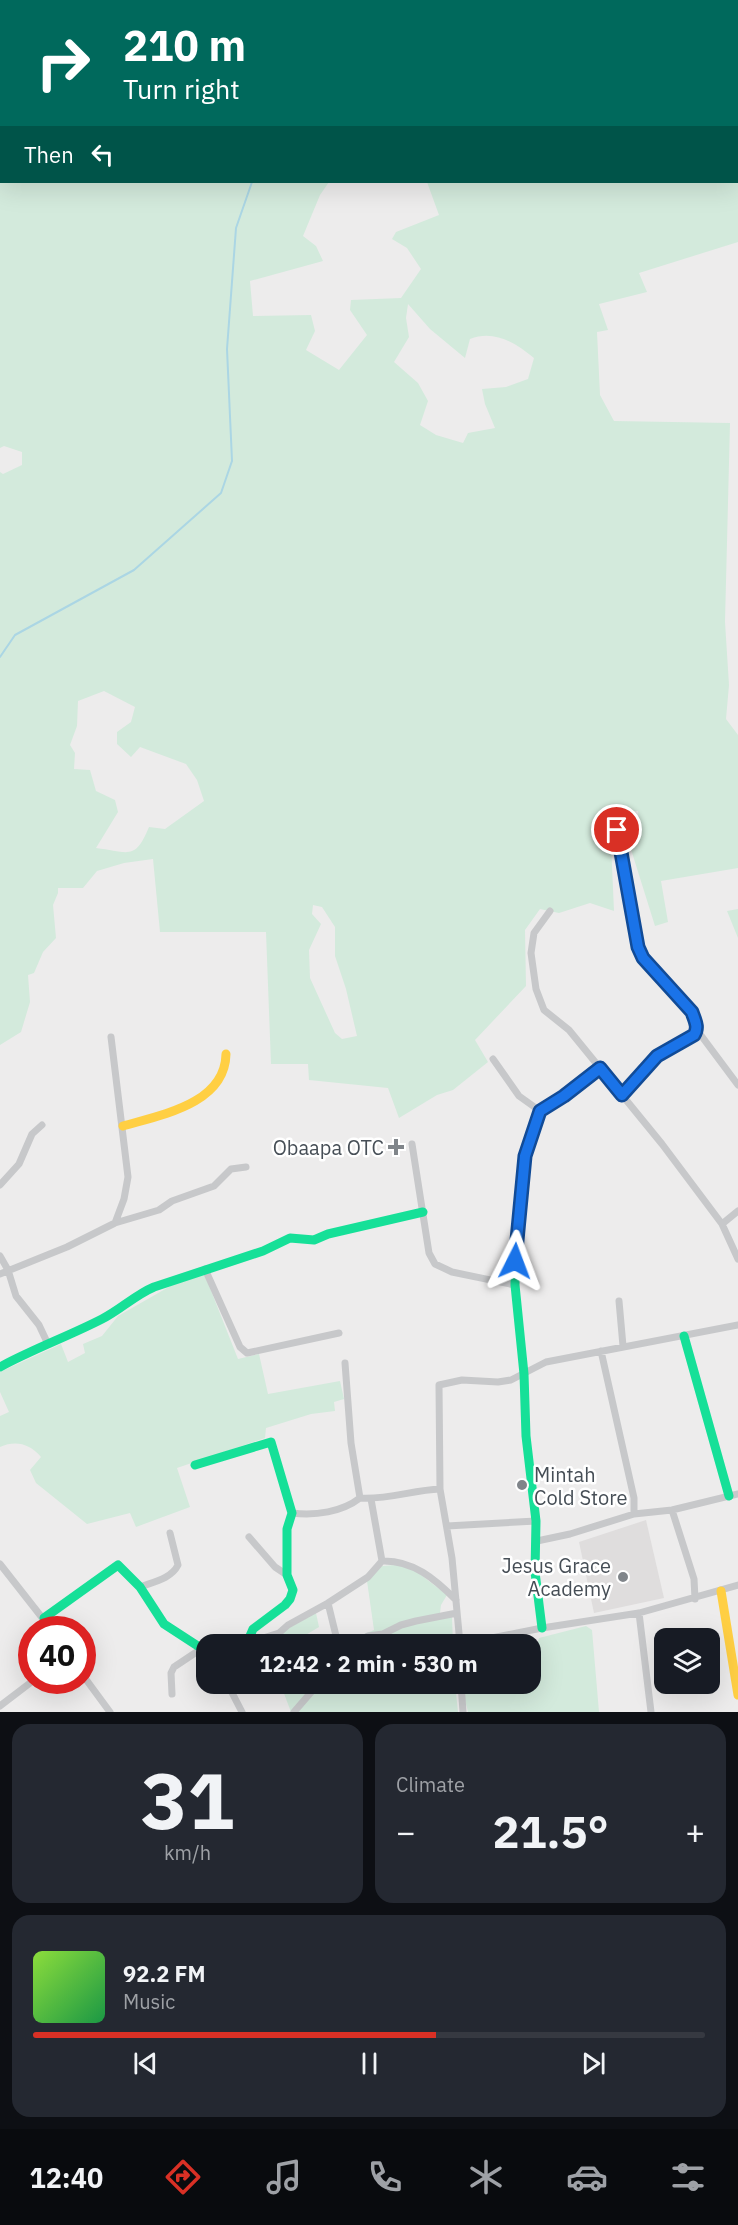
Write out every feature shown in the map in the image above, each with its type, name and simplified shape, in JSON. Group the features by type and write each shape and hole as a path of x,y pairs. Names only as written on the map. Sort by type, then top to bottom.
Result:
{"street":[{"path":"617,830 638,947 643,958 692,1012 697,1023 694,1035 657,1056 622,1095"},
{"path":"550,911 534,933 531,953 536,989 544,1010 568,1030 662,1144 722,1224 738,1259"},
{"path":"697,1030 738,1085"},
{"path":"111,1037 128,1177 116,1223"},
{"path":"123,1126 174,1110 199,1098 217,1084 225,1070 226,1054"},
{"path":"493,1059 519,1096 540,1111"},
{"path":"542,1628 534,1572 536,1521 526,1436 524,1374 514,1285 516,1238 525,1156 540,1111 600,1068"},
{"path":"0,1185 20,1164 32,1134 42,1125"},
{"path":"412,1144 429,1253 435,1264 452,1272 514,1285"},
{"path":"0,1274 67,1247 116,1223 159,1209 214,1186 231,1168 246,1167"},
{"path":"722,1224 738,1211"},
{"path":"0,1367 47,1342 79,1331 110,1315 143,1292 205,1269 263,1251 290,1238 314,1240 328,1234 423,1212"},
{"path":"0,1257 8,1270 15,1296 39,1325 47,1342"},
{"path":"205,1269 240,1347 247,1353 339,1333"},
{"path":"619,1301 623,1346"},
{"path":"459,1634 452,1558 440,1489 439,1385 462,1380 498,1382 524,1374 546,1362 738,1325"},
{"path":"537,1541 570,1534 634,1514 672,1510 733,1495 684,1336"},
{"path":"601,1351 634,1497 634,1514"},
{"path":"345,1363 351,1443 360,1498"},
{"path":"195,1465 271,1442 292,1514 287,1529 287,1575 293,1590 290,1599 253,1629 250,1634"},
{"path":"292,1514 306,1515 336,1510 350,1506 360,1498 372,1499 440,1489"},
{"path":"372,1499 382,1561"},
{"path":"672,1510 694,1579 695,1599"},
{"path":"447,1526 536,1521"},
{"path":"140,1587 174,1572 178,1565 170,1533"},
{"path":"249,1537 275,1567 287,1575"},
{"path":"273,1634 368,1577 382,1561 399,1560 416,1567 445,1588 456,1600"},
{"path":"0,1564 42,1616"},
{"path":"47,1616 118,1565 140,1587 164,1624 196,1646"},
{"path":"511,1634 639,1613 738,1585"},
{"path":"721,1591 738,1695"},
{"path":"328,1603 336,1634"},
{"path":"383,1634 401,1625 457,1613"},
{"path":"639,1613 651,1712"},
{"path":"172,1694 171,1674 174,1668 196,1656"},
{"path":"0,1706 18,1692"},
{"path":"96,1693 110,1712"},
{"path":"233,1694 242,1712"},
{"path":"294,1712 310,1694"},
{"path":"461,1694 462,1712"}],"shaded area":[{"name":"Jesus Grace Academy","path":"646,1520 664,1598 594,1613 579,1542"}],"green space":[{"path":"0,183 328,183 320,195 303,236 316,246 323,261 250,281 253,316 311,315 315,331 306,350 339,370 367,335 350,310 351,300 401,298 421,269 407,248 392,239 396,232 439,215 427,183 738,183 738,242 639,273 647,292 599,304 608,330 597,332 600,395 614,421 730,423 725,622 729,685 726,719 738,735 738,868 661,881 668,922 655,926 629,843 640,830 638,811 613,813 611,843 614,911 590,903 559,913 540,909 525,930 526,986 475,1040 488,1062 453,1090 437,1095 399,1118 388,1088 309,1080 308,1064 271,1064 266,932 160,932 153,859 124,863 97,871 83,888 58,888 53,905 56,938 43,952 34,973 28,975 30,1002 21,1032 0,1045 0,472 3,474 22,465 22,452 4,446 0,448","holes":["408,304 430,329 465,358 470,339 479,336 504,339 520,347 534,358 528,379 506,387 482,389 485,404 495,428 468,433 463,443 436,435 420,425 428,401 418,383 394,362 409,337 406,318","104,691 135,707 131,722 117,732 117,744 131,757 140,747 186,764 197,780 204,801 165,829 149,827 139,845 130,852 96,848 118,812 115,800 96,791 90,770 74,769 75,753 70,745 77,726 78,701","313,905 322,907 335,927 335,956 346,989 357,1036 342,1039 335,1033 310,978 309,950 321,924 312,914"]},
{"path":"738,909 738,938 727,911"},
{"path":"204,1273 238,1359 259,1354 268,1394 340,1381 344,1399 334,1402 335,1411 311,1414 266,1428 265,1438 177,1468 190,1507 136,1527 130,1513 87,1524 36,1483 30,1470 41,1457 37,1453 27,1446 17,1444 0,1447 0,1416 9,1412 0,1392 0,1372 61,1344 68,1362 85,1353 83,1344 102,1336 118,1316 174,1284"},
{"path":"395,1565 412,1568 447,1595 441,1605 440,1613 452,1617 453,1634 364,1634 374,1630 366,1574 382,1566"},
{"path":"316,1613 319,1627 307,1634 275,1634"},
{"path":"586,1626 592,1630 599,1712 468,1712 465,1694 541,1694 541,1637"},
{"path":"284,1694 456,1694 458,1712 291,1712"}],"waterway":[{"path":"0,657 15,635 134,570 221,493 232,461 227,349 236,228 252,183"}],"traffic: fast":[{"path":"542,1628 535,1572 536,1521 526,1436 524,1374 515,1285 516,1238 525,1156 540,1111 600,1068"},
{"path":"0,1367 102,1319 154,1287 263,1251 290,1238 314,1240 328,1234 423,1212"},
{"path":"684,1336 729,1496"},
{"path":"195,1465 271,1442 292,1513 287,1529 287,1575 293,1590 285,1605 253,1629 251,1634"},
{"path":"47,1616 118,1565 140,1587 164,1624 196,1645"}],"traffic: slow":[{"path":"123,1126 172,1112 203,1096 215,1085 223,1071 226,1054"},
{"path":"721,1591 738,1695"}],"place":[{"name":"Obaapa OTC","path":"396,1147"},
{"name":"Mintah Cold Store","path":"522,1485"},
{"name":"Jesus Grace Academy","path":"623,1577"}],"route":[{"path":"515,1261 525,1156 540,1111 600,1068 622,1095 657,1056 694,1035 697,1030 697,1023 692,1012 643,958 638,947 617,830"}]}
